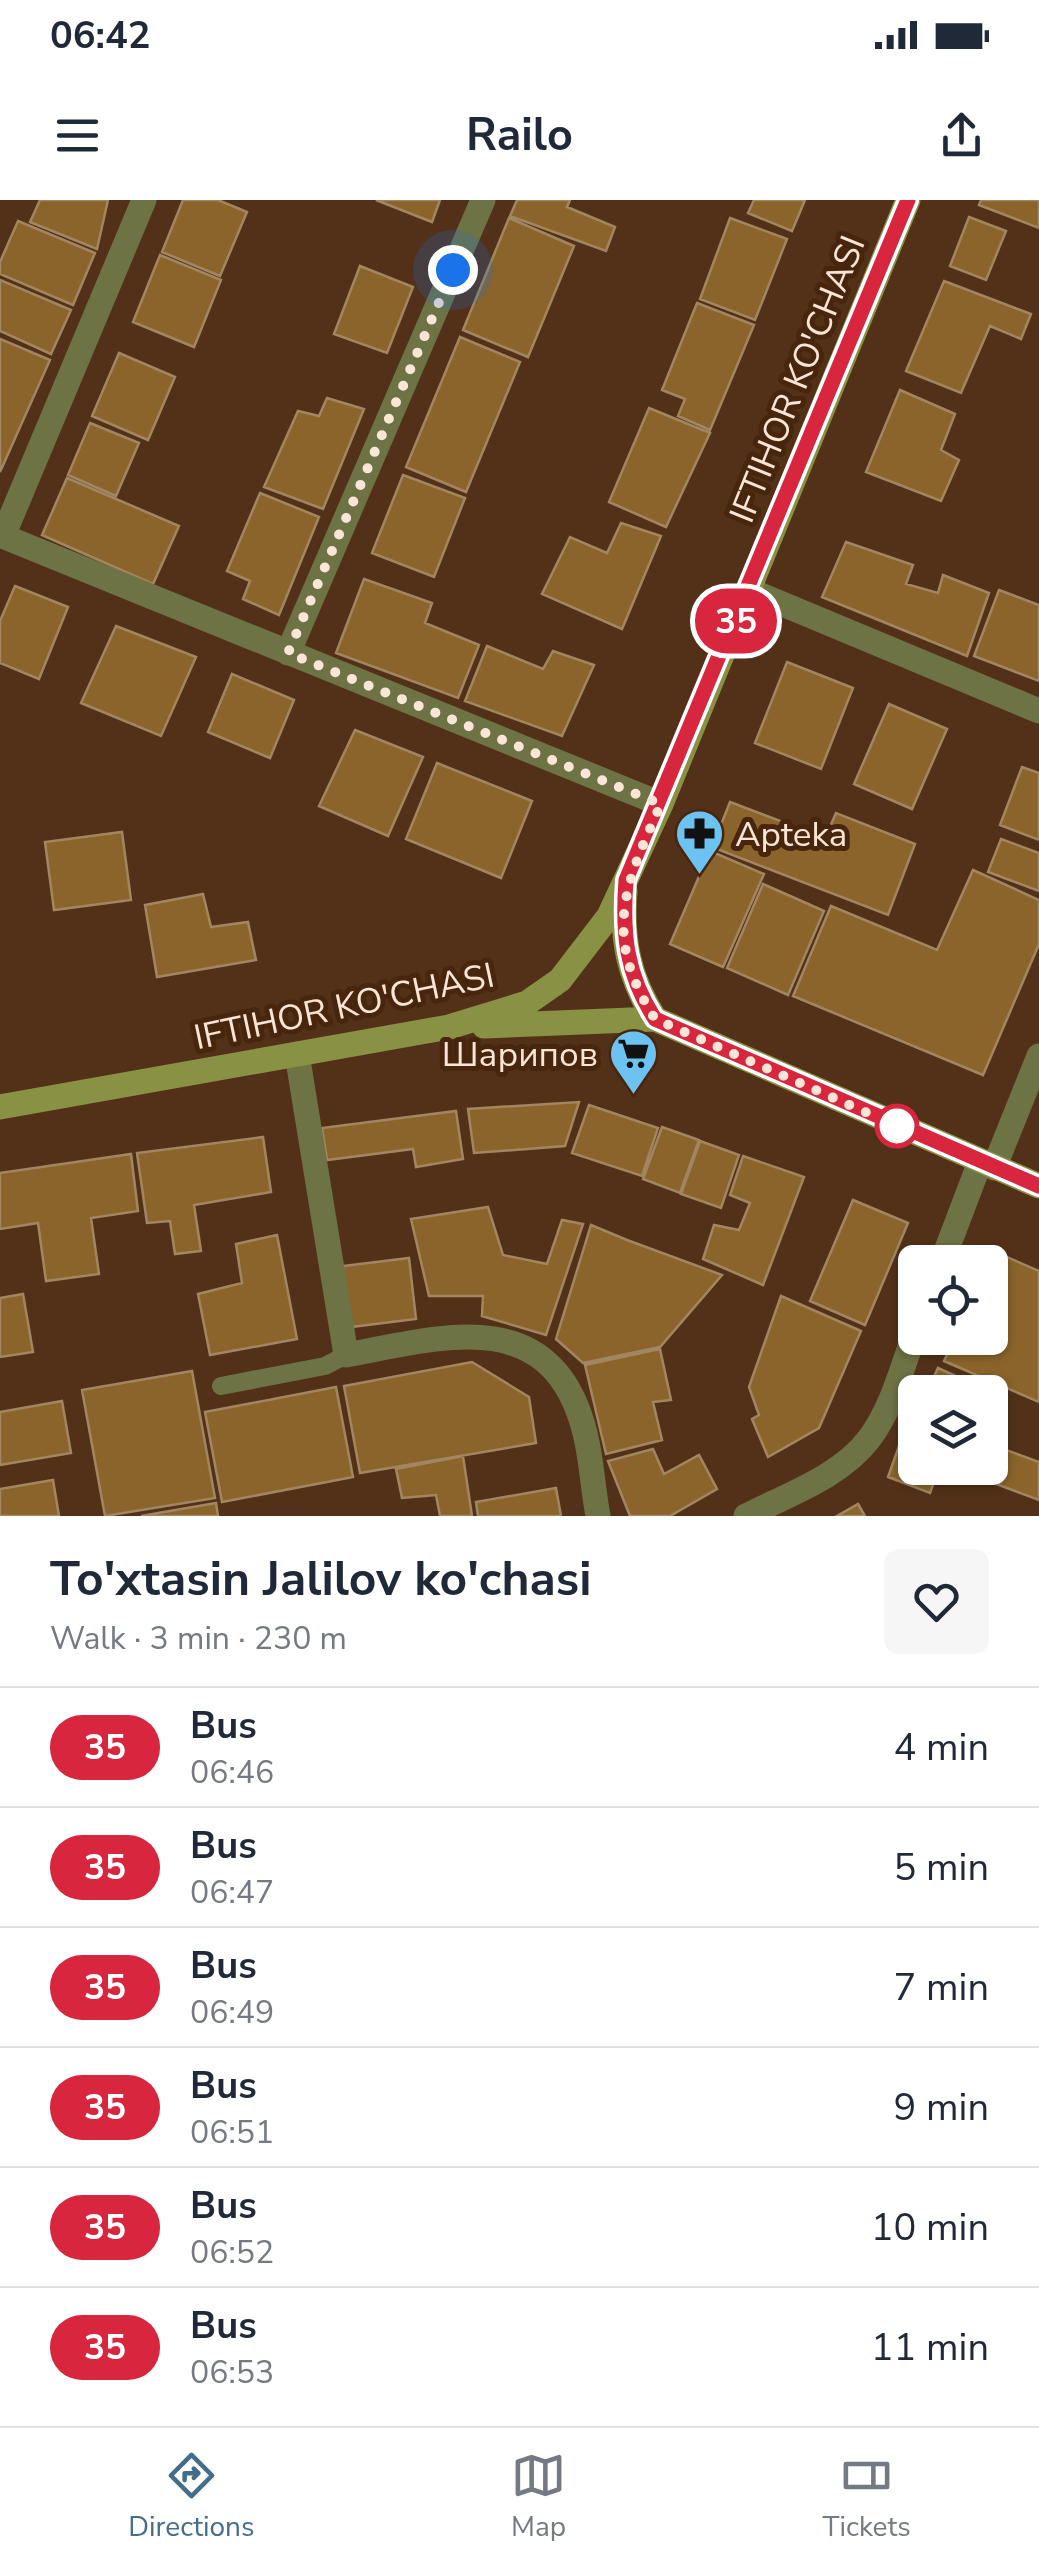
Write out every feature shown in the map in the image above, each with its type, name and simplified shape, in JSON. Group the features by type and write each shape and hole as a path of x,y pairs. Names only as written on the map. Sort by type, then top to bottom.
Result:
{"main road":[{"name":"IFTIHOR KO'CHASI","path":"0,1107 449,1028 527,1002 560,980 588,948 626,880 661,804 908,200"},
{"path":"626,880 626,954 636,988 655,1019"},
{"path":"449,1028 655,1019 1039,1186"}],"street":[{"path":"144,200 1,536 661,804"},
{"path":"288,653 483,200"},
{"path":"749,590 1039,710"},
{"path":"298,1054 346,1355 450,1336 496,1336 530,1349 563,1382 581,1418 598,1516"},
{"path":"950,1245 1039,1056"},
{"path":"746,1516 834,1471 870,1438 883,1417 907,1355"}],"lane":[{"path":"220,1386 325,1366 346,1355"}],"building":[{"path":"40,200 108,200 97,249 30,222"},
{"path":"183,200 218,200 247,212 220,276 162,252"},
{"path":"376,200 440,200 432,222"},
{"path":"517,200 570,200 567,207 615,227 606,251 510,216"},
{"path":"754,200 805,200 792,231 748,213"},
{"path":"981,200 1039,200 1039,228 979,205"},
{"path":"969,217 1006,231 986,280 950,266"},
{"path":"509,218 574,246 528,357 463,330"},
{"path":"730,218 787,239 755,320 700,299"},
{"path":"18,221 95,253 73,305 0,274 0,262"},
{"path":"160,255 221,280 194,347 133,322"},
{"path":"360,266 413,287 387,353 334,334"},
{"path":"0,280 71,310 51,354 0,331"},
{"path":"944,281 1031,314 1021,339 990,326 961,393 906,371"},
{"path":"697,303 754,325 710,430 678,416 685,399 662,390"},
{"path":"460,337 520,362 466,492 406,467"},
{"path":"0,339 50,360 0,472"},
{"path":"119,353 175,377 148,440 92,416"},
{"path":"900,390 955,414 941,450 959,460 941,501 866,472"},
{"path":"327,398 364,409 323,509 264,487 298,411 319,416"},
{"path":"649,408 710,433 666,527 609,502"},
{"path":"90,423 139,443 116,496 68,475"},
{"path":"403,475 465,498 434,577 372,553"},
{"path":"67,478 179,526 153,584 42,535"},
{"path":"260,493 319,517 279,615 243,599 250,581 227,571"},
{"path":"621,523 661,536 622,629 542,594 570,537 607,553"},
{"path":"846,542 913,565 906,584 938,593 943,575 989,593 967,656 822,597"},
{"path":"364,579 432,603 425,623 479,645 458,698 336,653"},
{"path":"15,586 68,607 39,679 0,663 0,621"},
{"path":"999,590 1039,605 1039,681 974,656"},
{"path":"116,626 196,657 161,736 81,703"},
{"path":"487,646 543,669 553,651 594,665 562,736 465,701"},
{"path":"787,662 853,688 821,769 755,743"},
{"path":"232,674 294,700 270,758 208,732"},
{"path":"889,704 947,729 912,809 854,784"},
{"path":"355,730 423,757 388,836 319,806"},
{"path":"437,763 532,801 501,878 406,839"},
{"path":"1022,767 1039,773 1039,840 1000,825"},
{"path":"730,802 825,838 836,813 915,844 888,915 712,847"},
{"path":"122,832 131,900 54,910 45,842"},
{"path":"1001,839 1039,853 1039,891 988,872"},
{"path":"710,851 764,874 723,967 670,944"},
{"path":"973,870 1039,900 1039,944 983,1075 793,996 831,906 937,950"},
{"path":"763,884 824,911 788,995 727,968"},
{"path":"203,894 211,927 248,922 256,960 157,977 145,905"},
{"path":"579,1102 565,1146 474,1153 468,1109"},
{"path":"589,1105 658,1128 642,1176 572,1153"},
{"path":"456,1111 463,1159 416,1167 413,1149 327,1160 322,1128"},
{"path":"662,1127 699,1140 680,1193 643,1179"},
{"path":"263,1137 271,1192 194,1205 201,1251 175,1254 170,1221 147,1223 137,1153"},
{"path":"700,1141 739,1155 721,1208 681,1194"},
{"path":"131,1154 138,1211 91,1218 99,1274 46,1281 38,1223 0,1229 0,1173"},
{"path":"743,1156 804,1177 763,1285 703,1259 714,1225 739,1230 750,1203 730,1195"},
{"path":"853,1200 908,1223 865,1325 810,1301"},
{"path":"488,1207 503,1255 547,1264 562,1220 583,1224 546,1335 482,1316 483,1296 429,1296 411,1219"},
{"path":"591,1225 722,1275 660,1347 583,1363 556,1339"},
{"path":"277,1235 297,1339 210,1355 198,1294 242,1283 236,1244"},
{"path":"409,1258 416,1319 351,1327 343,1266"},
{"path":"1008,1258 1039,1271 1039,1402 1008,1389 1008,1375 976,1375 944,1361 947,1355 1008,1355"},
{"path":"23,1294 33,1352 0,1357 0,1298"},
{"path":"781,1296 861,1331 819,1428 768,1457 752,1419 759,1415 749,1387"},
{"path":"660,1349 671,1400 653,1402 662,1440 606,1454 585,1365"},
{"path":"472,1362 529,1397 536,1443 360,1473 344,1386"},
{"path":"938,1368 953,1375 935,1375"},
{"path":"192,1371 215,1498 105,1516 82,1390"},
{"path":"336,1387 353,1477 222,1502 205,1412"},
{"path":"62,1401 71,1453 0,1465 0,1412"},
{"path":"653,1449 664,1474 699,1455 717,1489 670,1516 630,1516 608,1461"},
{"path":"898,1449 898,1481 888,1477"},
{"path":"1008,1451 1039,1462 1039,1500 999,1485 1008,1485"},
{"path":"463,1456 472,1516 440,1516 436,1495 402,1498 396,1469"},
{"path":"53,1480 59,1516 0,1516 0,1489"},
{"path":"909,1485 933,1485 930,1493"},
{"path":"556,1488 561,1516 478,1516 476,1502"},
{"path":"216,1503 218,1516 141,1516"},
{"path":"858,1504 865,1516 837,1516"}],"bus line":[{"name":"35","path":"908,200 661,804 626,880 626,954 636,988 655,1019 1039,1186"}],"place":[{"name":"Apteka","path":"700,876"},
{"name":"Шарипов","path":"633,1096"}],"route":[{"path":"453,270 288,653 661,804 626,880 623,918 626,954 636,988 655,1019 897,1126"}]}
